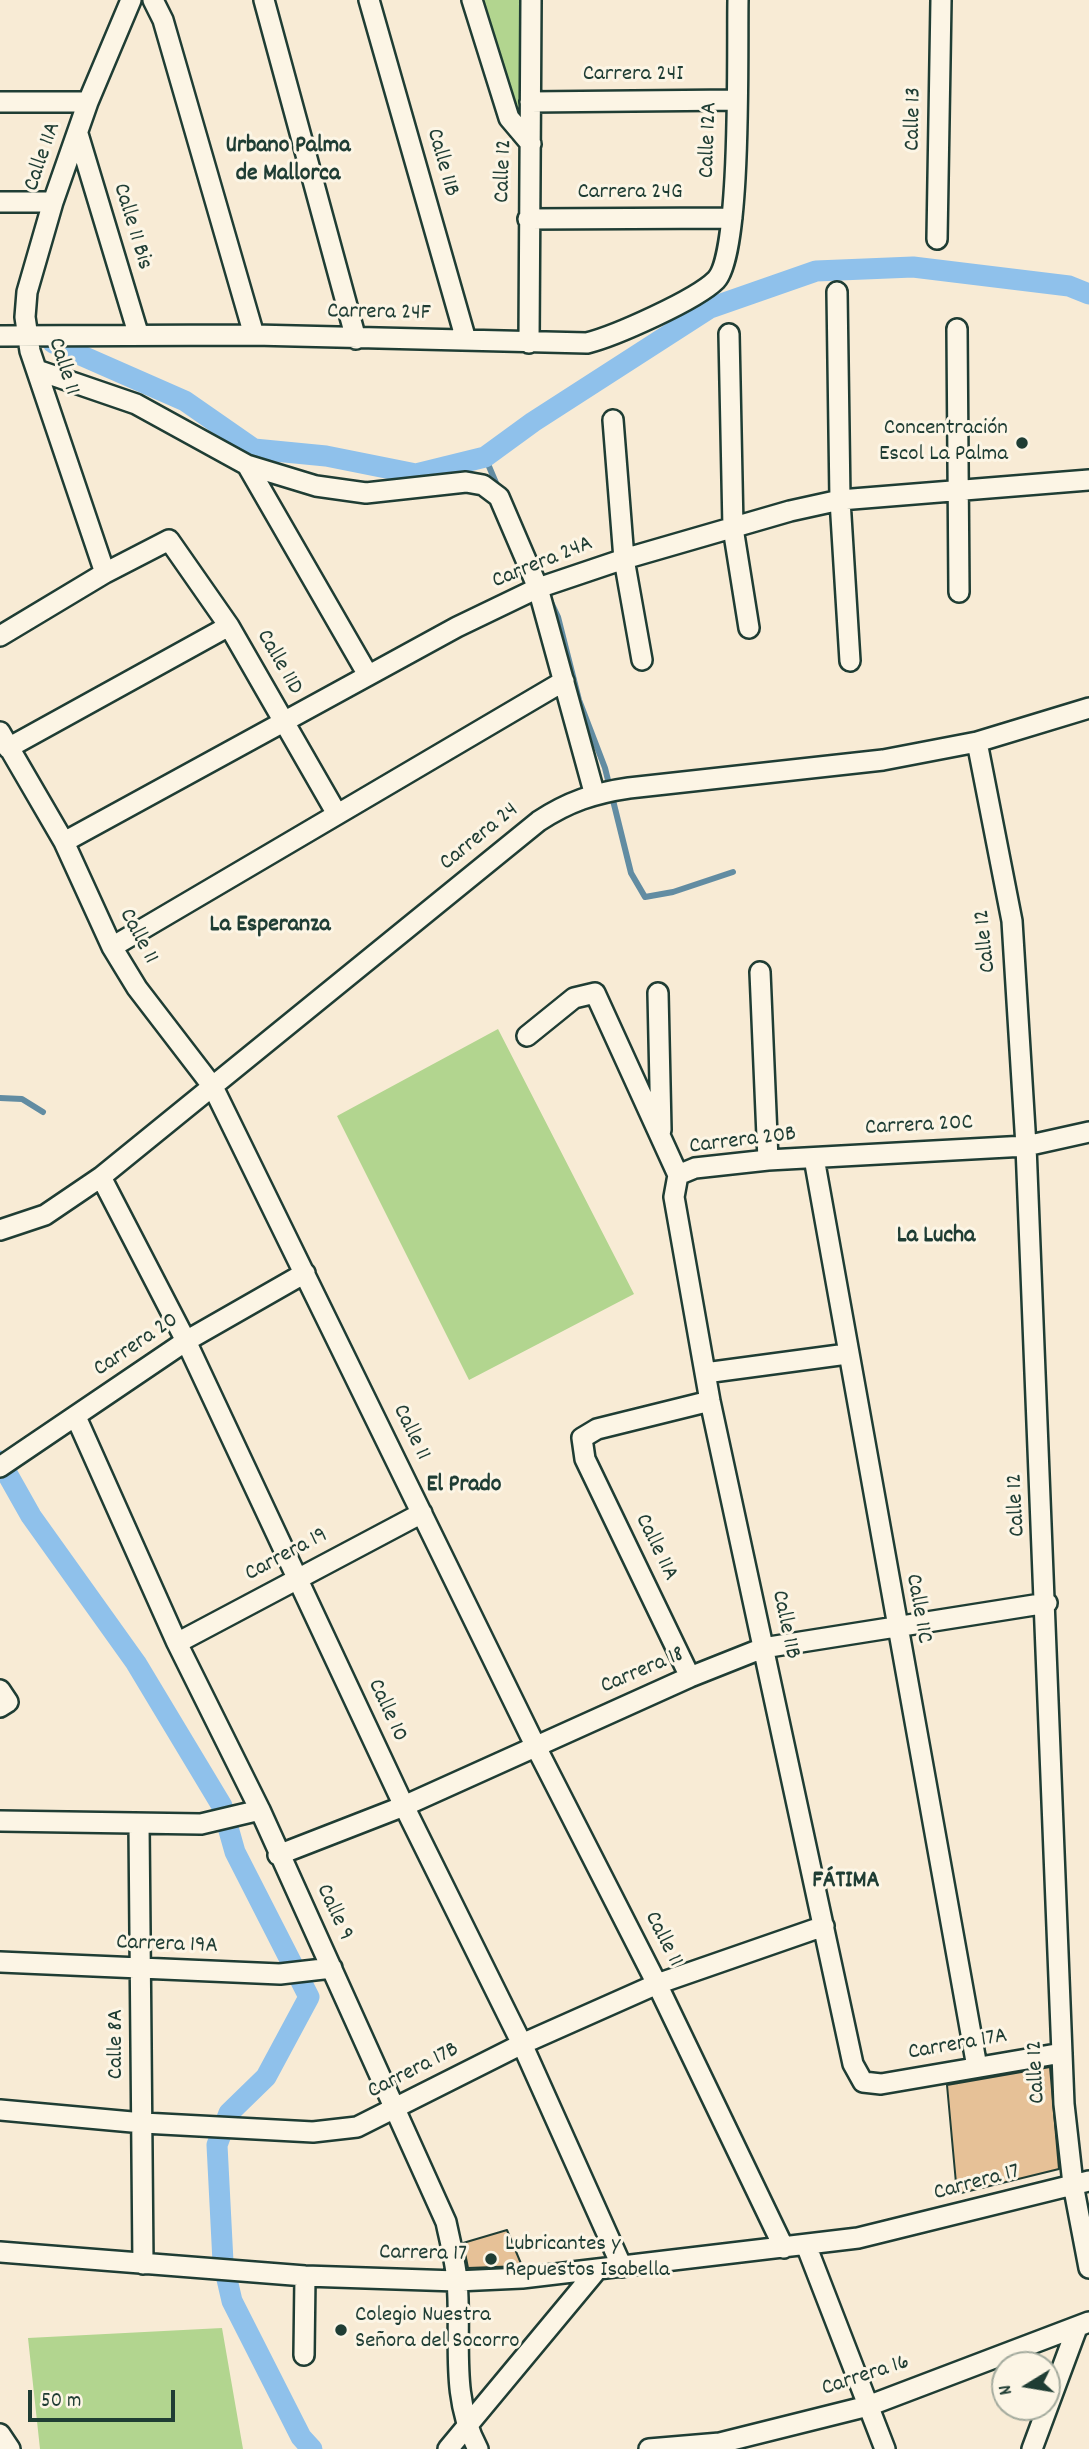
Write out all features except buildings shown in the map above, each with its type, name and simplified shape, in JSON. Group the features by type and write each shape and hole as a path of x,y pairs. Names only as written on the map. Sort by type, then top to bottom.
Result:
{"street":[{"name":"Calle 11A","path":"26,335 27,292 53,202 88,102 131,0"},
{"path":"153,0 163,20 254,334"},
{"path":"264,0 356,339"},
{"name":"Calle 11B","path":"369,0 466,340"},
{"path":"472,0 509,118 531,144"},
{"name":"Calle 12","path":"529,343 531,0"},
{"name":"Calle 12A","path":"716,279 726,262 732,218 738,0"},
{"name":"Calle 13","path":"937,239 941,0"},
{"name":"Carrera 24I","path":"530,102 736,100"},
{"path":"0,102 88,102"},
{"name":"Calle 11 Bis","path":"78,134 138,333"},
{"path":"0,202 53,202"},
{"name":"Carrera 24G","path":"528,219 732,218"},
{"name":"Carrera 24F","path":"26,335 254,334 356,339 587,343 614,336 716,279"},
{"path":"837,292 840,500 850,661"},
{"path":"957,329 959,592"},
{"path":"729,334 733,527 749,628"},
{"path":"0,336 26,335"},
{"name":"Calle 11","path":"26,335 104,573"},
{"path":"37,370 136,404 247,465 316,486 366,494 466,482 483,485 499,497 538,588 599,792"},
{"path":"613,420 624,559 642,660"},
{"path":"247,465 368,675"},
{"name":"Carrera 24A","path":"64,842 285,723 368,675 538,588 733,527 840,500 1089,480"},
{"name":"Calle 11D","path":"104,573 169,540 229,626 337,814"},
{"path":"0,636 104,573"},
{"path":"4,740 229,626"},
{"path":"112,947 564,681"},
{"name":"Carrera 24","path":"2,1230 44,1215 101,1177 539,821 599,792 883,760 977,743 1089,708"},
{"name":"Calle 11","path":"4,740 64,842 112,947 136,988 213,1087 536,1745 657,1984 783,2248"},
{"name":"Calle 12","path":"977,743 1012,921 1027,1146 1047,1603 1062,2053 1081,2183 1089,2268"},
{"path":"760,972 768,1160"},
{"path":"527,1036 574,998 595,993 678,1175"},
{"path":"658,993 661,1138"},
{"path":"1027,1146 1089,1132"},
{"name":"Carrera 20C","path":"814,1158 1027,1146"},
{"name":"Carrera 20B","path":"678,1175 695,1168 814,1158"},
{"name":"Calle 11C","path":"814,1158 895,1625 977,2067"},
{"name":"Calle 11B","path":"678,1175 674,1197 710,1401 853,2064 863,2082"},
{"name":"Calle 10","path":"101,1177 186,1341 404,1806 522,2044 622,2267"},
{"name":"Carrera 20","path":"8,1463 186,1341 305,1273"},
{"path":"705,1373 847,1354"},
{"name":"Calle 11A","path":"691,1677 585,1459 582,1438 597,1429 710,1401"},
{"name":"Calle 9","path":"76,1417 177,1643 260,1810 278,1855 446,2222 457,2281 458,2378 467,2429 478,2449"},
{"name":"Carrera 19","path":"177,1643 422,1513"},
{"name":"Carrera 18","path":"278,1855 404,1806 536,1745 764,1648 895,1625 1047,1603"},
{"path":"0,1821 201,1824 260,1810"},
{"name":"Calle 8A","path":"139,1824 143,2264"},
{"name":"Carrera 17B","path":"0,2110 143,2123 313,2132 357,2127 522,2044 657,1984 824,1926"},
{"name":"Carrera 19A","path":"0,1962 280,1974 332,1968"},
{"name":"Carrera 17A","path":"863,2082 881,2084 1062,2053"},
{"name":"Carrera 17","path":"0,2252 305,2276 457,2281 596,2271 859,2238 1081,2183"},
{"path":"806,2245 886,2449"},
{"path":"448,2449 596,2271"},
{"path":"304,2355 305,2276"},
{"path":"1032,2449 1083,2325"},
{"name":"Carrera 16","path":"649,2449 720,2443 868,2406 1083,2325"},
{"path":"0,2434 10,2449"}],"green space":[{"path":"472,0 531,0 531,144 509,118"},
{"path":"498,1029 634,1294 469,1380 337,1116"},
{"path":"222,2328 243,2449 40,2449 28,2338"}],"waterway":[{"path":"53,343 185,401 254,449 326,456 416,474 485,457 533,422 710,308 816,271 913,267 1069,286 1089,294"},
{"path":"485,457 499,490"},
{"path":"549,598 558,617 579,700 605,768 631,873 645,897 673,892 733,872"},
{"path":"0,1098 22,1099 43,1112"},
{"path":"0,1461 31,1516 136,1663 222,1806 235,1852 309,1997 266,2077 229,2113 217,2145 223,2262 232,2301 301,2437 312,2449"}],"place":[{"name":"Concentración Escol La Palma","path":"1022,443"},
{"name":"Lubricantes y Repuestos Isabella","path":"491,2259"},
{"name":"Colegio Nuestra Señora del Socorro","path":"341,2330"}],"district":[{"name":"Urbano Palma de Mallorca","path":"288,162"},
{"name":"La Esperanza","path":"270,927"},
{"name":"La Lucha","path":"936,1238"},
{"name":"El Prado","path":"464,1487"},
{"name":"FÁTIMA","path":"846,1883"}]}
